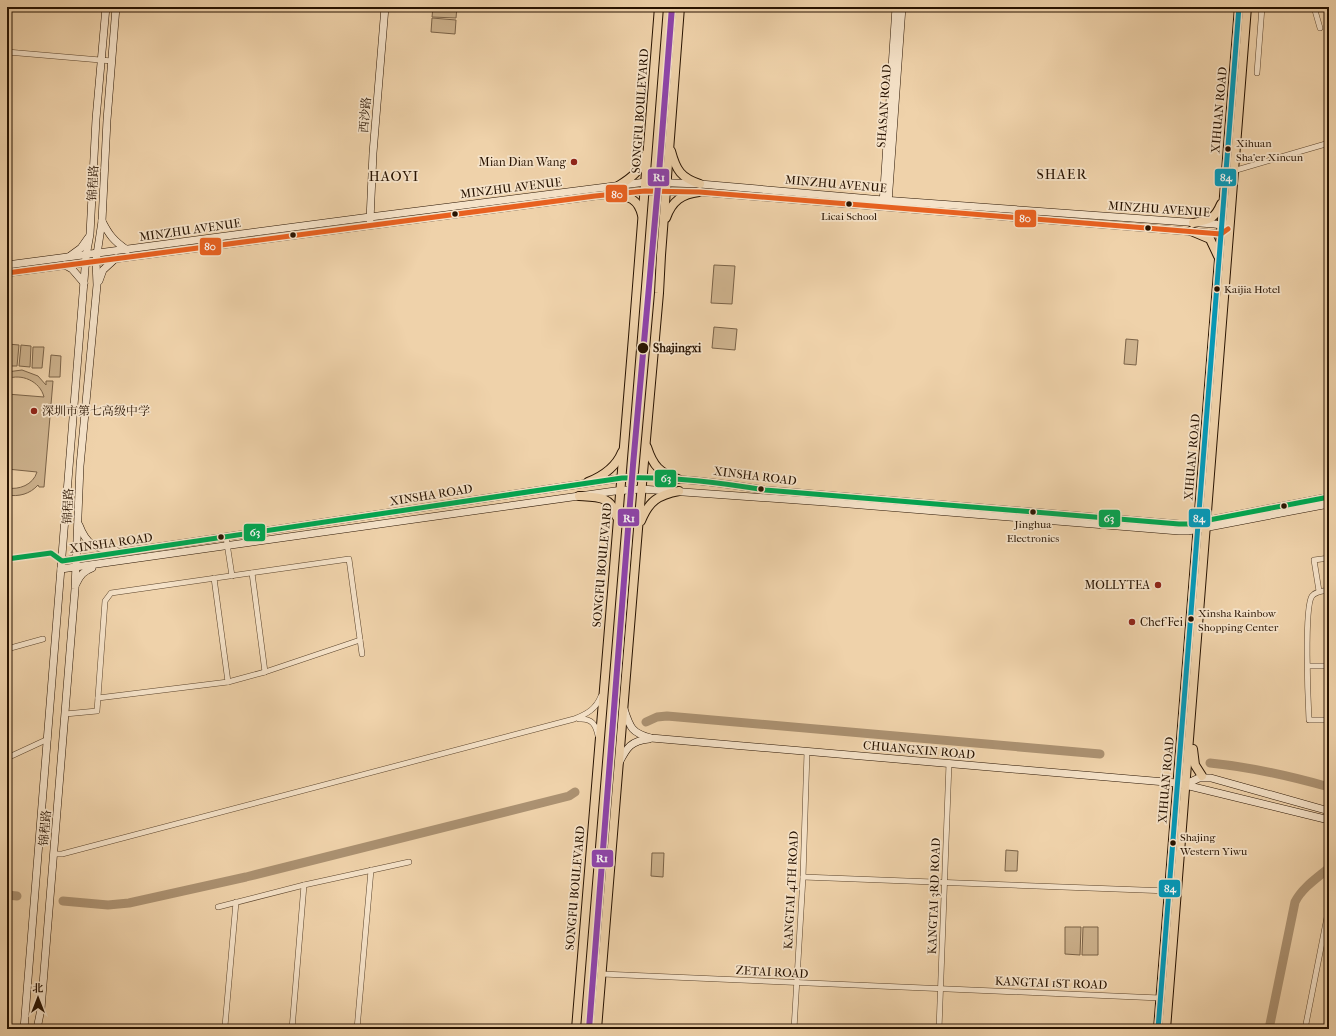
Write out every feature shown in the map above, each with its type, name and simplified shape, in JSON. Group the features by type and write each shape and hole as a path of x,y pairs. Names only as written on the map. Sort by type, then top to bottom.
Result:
{"main road":[{"name":"锦程路","path":"24,1029 85,259 90,234 96,119 106,7"},
{"name":"锦程路","path":"38,1029 41,1009 75,588 80,466 97,285 96,257 102,221 107,120 116,7"},
{"name":"西沙路","path":"370,225 373,152 385,7"},
{"name":"SONGFU BOULEVARD","path":"576,1029 646,187 659,7"},
{"path":"597,1029 642,477 659,293 680,7"},
{"name":"SHASAN ROAD","path":"885,203 896,7"},
{"name":"SHASAN ROAD","path":"885,203 902,7"},
{"name":"XIHUAN ROAD","path":"1158,1029 1169,891 1182,784 1202,525 1219,258 1221,234 1225,227 1224,198 1239,7"},
{"path":"1166,1029 1182,784 1189,745 1202,525 1219,366 1225,227 1233,171 1246,7"},
{"path":"618,186 639,170 649,146"},
{"path":"669,146 679,172 700,188"},
{"name":"MINZHU AVENUE","path":"96,257 116,258 615,194 666,182 700,188 885,203 1192,227 1225,227"},
{"name":"MINZHU AVENUE","path":"7,273 65,265 127,250 370,217 618,186 646,187 666,191 700,188"},
{"path":"663,226 667,214 675,201 685,194 700,188"},
{"path":"615,194 627,196 635,200 639,206 643,223"},
{"path":"1192,227 1216,215 1224,198"},
{"path":"102,221 109,235 116,243 127,250"},
{"name":"MINZHU AVENUE","path":"1192,227 1221,234"},
{"path":"1192,227 1210,239 1219,258"},
{"path":"68,257 81,248 90,234"},
{"name":"MINZHU AVENUE","path":"7,265 68,257 85,259"},
{"path":"97,285 103,270 116,258"},
{"path":"65,265 72,269 84,283"},
{"path":"588,482 606,473 612,467 621,454 624,444"},
{"path":"646,444 652,459 660,470 667,475 678,479"},
{"name":"XINSHA ROAD","path":"62,561 588,482 642,477 726,484 765,490 1202,525 1329,504"},
{"name":"XINSHA ROAD","path":"61,570 620,490 641,489 679,491 1178,531 1329,497"},
{"path":"638,529 646,509 651,503 662,496 679,491"},
{"path":"579,496 597,498 610,502 615,509 618,524"},
{"path":"78,522 83,535 88,542 98,548 124,552"},
{"path":"75,588 79,577 86,571 101,564"},
{"name":"CHUANGXIN ROAD","path":"624,710 628,724 632,729 640,735 651,738 1182,784 1329,820"},
{"name":"CHUANGXIN ROAD","path":"619,764 628,747 640,740 651,738"},
{"path":"1189,745 1193,748 1194,765 1202,776"},
{"name":"CHUANGXIN ROAD","path":"1182,784 1199,778 1211,778 1329,811"}],"street":[{"path":"1257,73 1262,7"},
{"path":"1314,7 1320,28"},
{"path":"7,52 112,61"},
{"path":"1233,171 1329,143"},
{"path":"226,537 232,576"},
{"path":"7,559 51,553 62,561"},
{"path":"1319,591 1314,560 1329,558"},
{"path":"65,714 97,711 105,601 111,593 349,559 362,654"},
{"path":"252,573 265,672"},
{"path":"214,578 228,682"},
{"path":"1329,590 1319,591 1313,596 1310,602 1308,632 1309,720 1329,720"},
{"path":"7,649 43,639"},
{"path":"98,698 228,682 265,672 360,640"},
{"path":"1308,666 1329,666"},
{"path":"574,719 592,710 604,689"},
{"path":"54,854 62,854 574,719 584,718 593,722 597,730 600,743"},
{"path":"7,758 48,739"},
{"name":"KANGTAI 4TH ROAD","path":"794,1029 807,752"},
{"name":"KANGTAI 3RD ROAD","path":"939,1029 949,763"},
{"path":"218,907 304,885 409,862"},
{"path":"357,1029 370,870"},
{"path":"802,877 1169,891"},
{"path":"292,1029 304,885"},
{"path":"225,1026 236,902"},
{"path":"1305,1029 1329,907"},
{"name":"ZETAI ROAD","path":"602,974 796,984 941,989"},
{"name":"KANGTAI 1ST ROAD","path":"941,989 1160,998"}],"shaded area":[{"path":"433,7 457,7 456,18 432,17"},
{"path":"432,18 456,20 455,34 431,32"},
{"path":"714,265 735,266 732,304 711,303"},
{"path":"714,327 737,329 735,350 712,348"},
{"path":"1126,339 1138,340 1136,365 1124,364"},
{"path":"8,344 19,345 17,366 7,366"},
{"path":"21,345 31,346 30,367 19,366"},
{"path":"33,347 44,347 42,368 32,368"},
{"path":"51,355 61,356 60,377 49,377"},
{"path":"22,370 38,376 46,385 46,381 53,381 44,487 39,487 38,485 28,493 11,496 7,495 7,488 25,486 35,477 37,472 7,469 7,394 44,397 42,391 29,380 18,377 7,379 7,372"},
{"path":"1006,850 1018,851 1017,871 1005,871"},
{"path":"652,853 664,853 663,877 651,876"},
{"path":"1065,927 1081,927 1080,955 1065,954"},
{"path":"1083,927 1098,927 1098,955 1082,955"}],"waterway":[{"path":"646,722 657,717 667,716 1100,754"},
{"path":"1210,763 1270,772 1329,787"},
{"path":"63,901 108,905 129,903 246,877 569,796 575,792"},
{"path":"1269,1029 1295,902 1306,888 1329,868"},
{"path":"7,895 17,896"}],"transit line":[{"name":"R1","path":"589,1029 633,465 658,186 672,7"},
{"name":"84","path":"1158,1029 1239,7"},
{"name":"80","path":"7,273 595,196 645,191 699,192 1221,234 1228,229"},
{"name":"63","path":"7,559 51,553 62,561 622,478 694,480 765,490 1179,524 1188,524 1329,497"}],"place":[{"name":"Xihuan Sha'er Xincun","path":"1228,149"},
{"name":"Mian Dian Wang","path":"574,162"},
{"name":"Licai School","path":"849,204"},
{"name":"Kaijia Hotel","path":"1217,289"},
{"name":"Shajingxi","path":"643,348"},
{"name":"深圳市第七高级中学","path":"34,411"},
{"name":"Jinghua Electronics","path":"1033,512"},
{"name":"MOLLYTEA","path":"1158,585"},
{"name":"Xinsha Rainbow Shopping Center","path":"1191,619"},
{"name":"Chef Fei","path":"1132,622"},
{"name":"Shajing Western Yiwu","path":"1173,843"}],"district":[{"name":"SHAER","path":"1062,174"},
{"name":"HAOYI","path":"394,176"}]}
